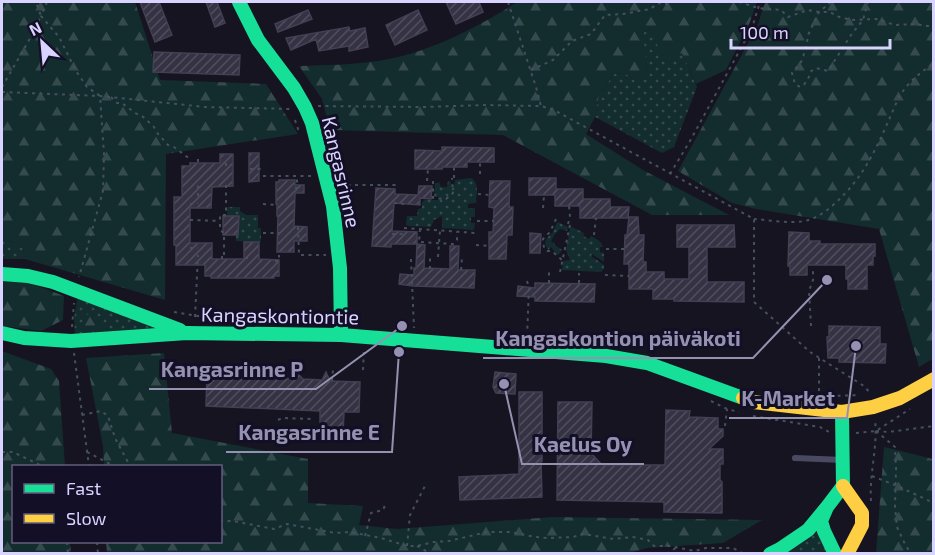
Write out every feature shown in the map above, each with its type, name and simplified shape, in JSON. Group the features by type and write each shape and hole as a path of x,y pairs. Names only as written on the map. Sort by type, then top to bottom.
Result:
{"main road":[{"name":"Kangasrinne","path":"239,2 258,40 294,88 312,123 333,206 340,268 341,335"},
{"name":"Kangaskontiontie","path":"2,274 31,276 77,290 187,333"},
{"name":"Kangaskontiontie","path":"2,333 24,338 71,341 187,333 341,335 619,358 657,366 753,402 842,412 873,407 900,398 933,379"},
{"path":"842,412 843,486 862,513 862,525 848,554"},
{"path":"770,554 808,530 843,486"},
{"path":"835,554 821,520 827,507 841,500 849,500 856,504"}],"lane":[{"path":"795,458 843,460"}],"path":[{"path":"36,2 41,16 59,37 76,71 87,87 100,96"},
{"path":"2,87 28,42 47,2"},
{"path":"508,2 541,106"},
{"path":"531,70 553,60 572,41 591,34 605,15 650,9 659,3 672,2"},
{"path":"739,2 758,8 781,10 788,17 808,10 830,12 839,18 876,19 895,24 933,27"},
{"path":"670,174 752,28 760,2"},
{"path":"831,2 819,12 808,35 801,62 792,73 795,84 800,87 809,79 810,72 816,68 828,71 863,20 868,2"},
{"path":"2,92 100,96 205,106 291,109 317,106 541,106 554,110 754,219 806,221 825,212 851,188 870,160 899,97 914,78 933,63"},
{"path":"89,465 71,341 72,318 79,278 104,191 100,96"},
{"path":"111,97 117,103 142,116 168,145 190,159"},
{"path":"295,119 302,140"},
{"path":"480,162 480,174"},
{"path":"433,181 433,198 446,199 453,193 454,167"},
{"path":"250,169 263,169"},
{"path":"427,182 428,169"},
{"path":"263,176 313,176"},
{"path":"294,180 296,176"},
{"path":"295,188 297,188 296,176"},
{"path":"198,183 198,196"},
{"path":"222,259 224,233 220,230 220,215 225,215 226,184"},
{"path":"340,185 396,184"},
{"path":"478,194 490,195"},
{"path":"543,208 544,195"},
{"path":"394,203 404,204"},
{"path":"190,204 198,204"},
{"path":"263,204 278,205"},
{"path":"560,272 570,217 569,206"},
{"path":"594,235 596,218"},
{"path":"556,219 550,232 543,239 543,244 547,251 552,251 562,260"},
{"path":"754,219 754,302 810,352 864,386 871,393 876,431 871,502"},
{"path":"190,220 220,221"},
{"path":"477,220 494,221"},
{"path":"298,227 298,255 326,255"},
{"path":"404,228 476,233"},
{"path":"420,229 419,242 453,244 457,240 457,231"},
{"path":"438,257 440,230"},
{"path":"263,233 280,233"},
{"path":"392,234 404,234"},
{"path":"476,245 489,246"},
{"path":"190,248 198,248"},
{"path":"606,249 624,249"},
{"path":"195,317 198,255"},
{"path":"247,259 248,255"},
{"path":"274,261 279,261 279,255"},
{"path":"430,257 430,268"},
{"path":"461,270 462,258"},
{"path":"411,259 414,328"},
{"path":"810,326 809,291 813,280 813,269"},
{"path":"549,272 549,283"},
{"path":"579,273 579,283"},
{"path":"605,275 629,276"},
{"path":"527,281 529,287 527,337"},
{"path":"819,358 820,408"},
{"path":"333,369 333,381"},
{"path":"709,401 727,409 757,417 820,427 832,433 888,432 933,426"},
{"path":"876,431 917,404"},
{"path":"725,426 727,409"},
{"path":"82,416 101,411 108,416 115,438 129,465"},
{"path":"278,420 282,418 312,419"},
{"path":"876,431 895,447 897,527 911,554"},
{"path":"2,452 13,452 40,465"},
{"path":"87,452 112,465"},
{"path":"872,476 933,503"},
{"path":"407,546 410,515 425,486"},
{"path":"365,536 371,513 383,510 386,503"},
{"path":"222,521 274,529 287,524 335,533 350,532 407,546 448,541 487,532 512,532 548,538 573,537 583,534 614,539 633,537 648,540 654,546 670,546 695,551 706,548 734,548 744,554"},
{"path":"417,546 431,554"},
{"path":"668,554 677,547"}],"green space":[{"path":"2,2 135,2 160,80 266,84 298,134 166,154 165,300 25,259 23,248 3,238"},
{"path":"517,2 757,2 750,22 726,70 696,84 682,53 662,61 652,28 643,33 647,69 643,79 634,79 624,73 614,74 599,95 595,117 586,134 643,170 729,215 652,215 503,135 330,130 322,99 299,66 368,62 415,52 450,39"},
{"path":"765,2 933,2 934,358 919,367 879,229 732,203 678,171 757,27"},
{"path":"652,28 682,52 697,87 674,147 662,153 595,117 599,95 614,74 624,73 634,79 647,69 642,33"},
{"path":"471,178 476,183 477,189 476,203 468,204 468,208 475,208 475,217 471,217 471,223 475,223 474,230 442,228 442,216 434,220 431,227 406,224 407,216 417,216 418,209 422,208 424,200 440,200 440,197 434,197 435,184 439,182 441,187 447,187 450,181 452,187 455,180"},
{"path":"227,207 240,207 240,211 246,215 258,215 261,242 236,241 239,216 227,216"},
{"path":"558,222 568,227 567,231 560,229 551,242 562,250 558,255 551,247 548,250 545,243"},
{"path":"572,227 584,233 583,236 589,239 591,236 601,243 603,247 600,247 600,252 604,253 604,262 592,254 591,256 604,265 601,272 562,270 563,261 570,260 566,250"},
{"path":"2,231 3,238 23,248 25,259 2,259"},
{"path":"2,281 30,283 64,296 63,320 41,331 2,326"},
{"path":"78,295 172,330 75,336 74,318"},
{"path":"85,314 109,326 106,329 82,330"},
{"path":"2,351 51,369 59,381 65,465 12,465 12,543 70,543 71,553 2,553"},
{"path":"164,353 172,433 308,459 308,503 363,506 359,525 397,529 552,517 762,520 723,543 647,548 629,553 107,553 106,543 222,543 222,465 104,465 103,446 86,358"},
{"path":"884,447 933,459 933,553 876,553"},
{"path":"815,529 829,554 782,554"}],"building":[{"path":"140,2 159,2 172,35 155,42"},
{"path":"206,2 217,2 225,23 215,27"},
{"path":"446,2 479,2 483,12 456,24"},
{"path":"308,10 312,19 278,32 275,24"},
{"path":"418,10 427,30 395,45 386,25"},
{"path":"349,27 350,31 365,28 368,47 349,51 349,46 319,51 316,39 291,50 286,38"},
{"path":"154,52 240,55 239,75 153,72"},
{"path":"442,147 494,148 494,162 467,162 467,167 415,169 415,150 442,151"},
{"path":"249,153 259,153 259,181 249,182"},
{"path":"220,154 233,154 233,186 212,187 211,208 190,208 190,243 212,243 212,259 244,259 244,242 259,242 259,259 279,260 279,276 274,276 274,278 211,278 211,276 205,276 205,265 176,265 174,197 182,197 182,166 190,166 190,163 220,163"},
{"path":"529,178 556,178 556,189 583,189 583,199 610,199 610,207 629,207 628,218 580,218 580,206 555,206 555,195 529,195"},
{"path":"295,180 295,185 304,185 304,193 295,193 294,226 307,227 307,241 294,241 294,252 277,252 276,182"},
{"path":"490,181 510,181 509,207 513,207 512,235 507,235 506,259 489,259 489,232 493,232 494,208 489,207"},
{"path":"419,186 432,186 431,199 420,198 420,205 394,203 392,231 417,232 417,244 391,244 391,247 372,246 376,188 395,189 395,194 418,195"},
{"path":"223,216 239,216 238,235 223,235"},
{"path":"629,217 638,217 639,235 644,235 643,262 646,262 646,272 664,272 664,279 689,279 689,247 677,247 677,225 734,225 735,247 707,247 707,282 744,282 744,302 653,299 653,289 629,289 629,264 624,264 625,235 627,235"},
{"path":"789,232 809,233 809,241 820,241 820,244 875,244 873,265 867,265 867,289 848,289 846,265 807,265 807,275 790,275"},
{"path":"530,233 541,234 540,253 530,253"},
{"path":"417,244 425,245 424,268 450,269 450,246 459,246 458,270 475,270 474,288 399,284 400,274 414,275"},
{"path":"535,283 595,284 594,302 535,301 535,297 517,296 518,286 535,288"},
{"path":"829,326 880,327 880,344 886,344 885,363 839,362 839,358 828,358"},
{"path":"233,370 292,379 298,374 303,379 322,380 326,372 330,381 360,382 359,412 344,412 343,434 339,434 338,441 324,440 325,433 320,433 320,411 206,406 207,375 233,376"},
{"path":"495,372 516,374 515,394 496,393 493,387"},
{"path":"519,392 542,392 542,497 460,500 459,477 519,474"},
{"path":"558,402 592,402 591,453 602,465 665,465 666,410 690,411 689,417 718,418 718,429 723,429 723,436 709,449 723,449 723,464 720,464 722,513 664,512 664,502 557,500"}],"traffic: fast":[{"path":"239,2 258,40 294,88 312,123 333,206 340,268 341,335"},
{"path":"2,274 28,276 53,282 180,330"},
{"path":"2,333 24,338 71,341 187,333 341,335 606,356 647,363 743,398"},
{"path":"835,554 821,521 827,507 843,486 842,412"},
{"path":"770,554 808,530 827,507"}],"traffic: slow":[{"path":"743,398 753,402 842,412 873,407 900,398 934,379"},
{"path":"843,486 862,513 862,525 847,554"}],"place":[{"name":"Kangaskontion päiväkoti","path":"827,280"},
{"name":"Kangasrinne P","path":"402,326"},
{"name":"K-Market","path":"856,346"},
{"name":"Kangasrinne E","path":"399,352"},
{"name":"Kaelus Oy","path":"504,384"}]}
